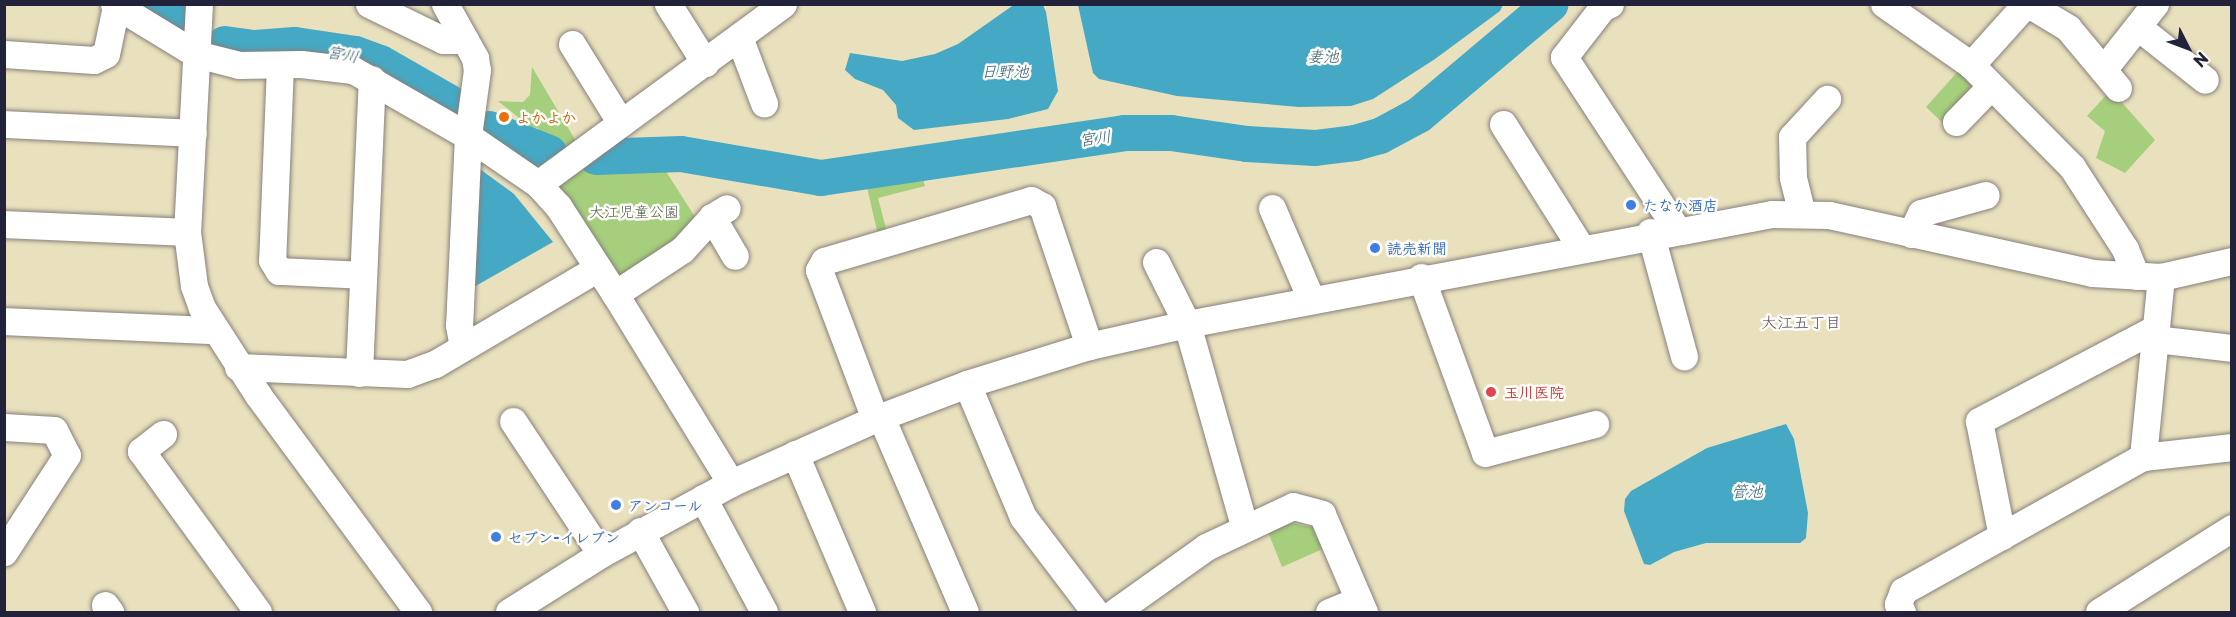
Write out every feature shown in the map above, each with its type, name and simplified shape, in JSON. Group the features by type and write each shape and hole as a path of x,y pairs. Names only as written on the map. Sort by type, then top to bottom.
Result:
{"street":[{"path":"199,4 188,232 194,286 213,330 238,367 418,612"},
{"path":"369,4 443,40 465,40"},
{"path":"445,4 465,40 477,70 468,136 459,325 464,347"},
{"path":"668,4 705,63"},
{"path":"538,184 783,4"},
{"path":"1610,4 1602,8 1564,57 1677,230"},
{"path":"1971,65 2024,6 2035,8 2068,28 2111,79 2138,27 2155,4"},
{"path":"4,54 94,60 106,54 115,5 196,54 239,65 280,64 353,70 372,79 468,136 538,184 558,206 732,483"},
{"path":"1888,6 1971,65 2072,166 2125,249 2149,277 2155,333 2143,457"},
{"path":"2138,27 2205,80"},
{"path":"739,37 764,103"},
{"path":"572,44 621,123"},
{"path":"280,64 272,260 279,271 363,275"},
{"path":"358,373 372,79"},
{"path":"1956,122 1991,86"},
{"path":"1802,214 1793,177 1792,137 1827,99"},
{"path":"4,124 193,133"},
{"path":"1503,124 1581,248"},
{"path":"1911,234 1921,213 1986,195"},
{"path":"965,612 878,418 819,270 824,261 1031,200 1042,206 1089,346"},
{"path":"1272,208 1311,299"},
{"path":"615,294 682,250 719,212 735,256"},
{"path":"509,612 640,531 732,483 878,418 967,384 1089,346 1187,324 1650,233 1772,214 1829,215 2029,262 2149,277 2232,261"},
{"path":"4,224 188,232"},
{"path":"1650,233 1684,356"},
{"path":"1156,262 1187,324 1244,526"},
{"path":"238,367 407,374 435,364 598,268"},
{"path":"1420,277 1485,453 1595,424"},
{"path":"4,321 213,330"},
{"path":"2002,536 1979,421 2155,333 2232,348"},
{"path":"967,384 1023,517 1095,612"},
{"path":"513,421 601,554"},
{"path":"4,428 54,430 67,455 12,551"},
{"path":"163,434 141,451 258,612"},
{"path":"1902,612 1898,604 1903,591 2143,457 2232,447"},
{"path":"795,454 862,612"},
{"path":"703,498 764,612"},
{"path":"1115,612 1206,547 1244,526 1293,506 1322,514 1362,606 1329,612"},
{"path":"2099,612 2232,528"},
{"path":"640,531 685,612"}],"green space":[{"path":"532,67 577,143 566,151 536,144 539,129 529,126 498,101 523,102 530,95"},
{"path":"1960,69 1980,88 1944,124 1926,107"},
{"path":"2111,90 2155,140 2125,173 2096,158 2105,131 2087,116"},
{"name":"大江児童公園","path":"585,161 660,162 695,217 673,243 628,276 616,275 553,188"},
{"path":"919,166 925,186 878,198 888,236 879,239 865,179"},
{"path":"1279,520 1319,529 1325,548 1282,567 1266,527"}],"water":[{"name":"日野池","path":"1015,4 1043,5 1046,12 1058,91 1048,109 1008,119 914,130 898,118 896,105 883,90 855,79 845,70 850,53 902,61 935,54 958,44"},
{"name":"妻池","path":"1078,4 1503,5 1500,11 1435,59 1373,99 1351,106 1299,107 1177,96 1099,79 1093,73"},
{"path":"477,167 514,194 553,242 472,288"},
{"name":"管池","path":"1786,424 1794,439 1808,513 1806,538 1800,543 1706,543 1674,552 1650,565 1644,564 1624,511 1625,499 1631,491 1707,448"}],"waterway":[{"name":"宮川","path":"147,4 183,26"},
{"name":"宮川","path":"596,157 681,154 821,178 1125,133 1171,133 1247,144 1315,148 1355,143 1380,136 1419,115 1551,4"},
{"name":"宮川","path":"225,44 255,48 295,45 355,54 380,63 450,103"},
{"name":"宮川","path":"489,129 549,153"}],"place":[{"name":"よかよか","path":"504,117"},
{"name":"たなか酒店","path":"1631,205"},
{"name":"読売新聞","path":"1375,248"},
{"name":"玉川医院","path":"1491,392"},
{"name":"アンコール","path":"616,505"},
{"name":"セブン-イレブン","path":"496,537"}],"district":[{"name":"大江五丁目","path":"1801,321"}]}
